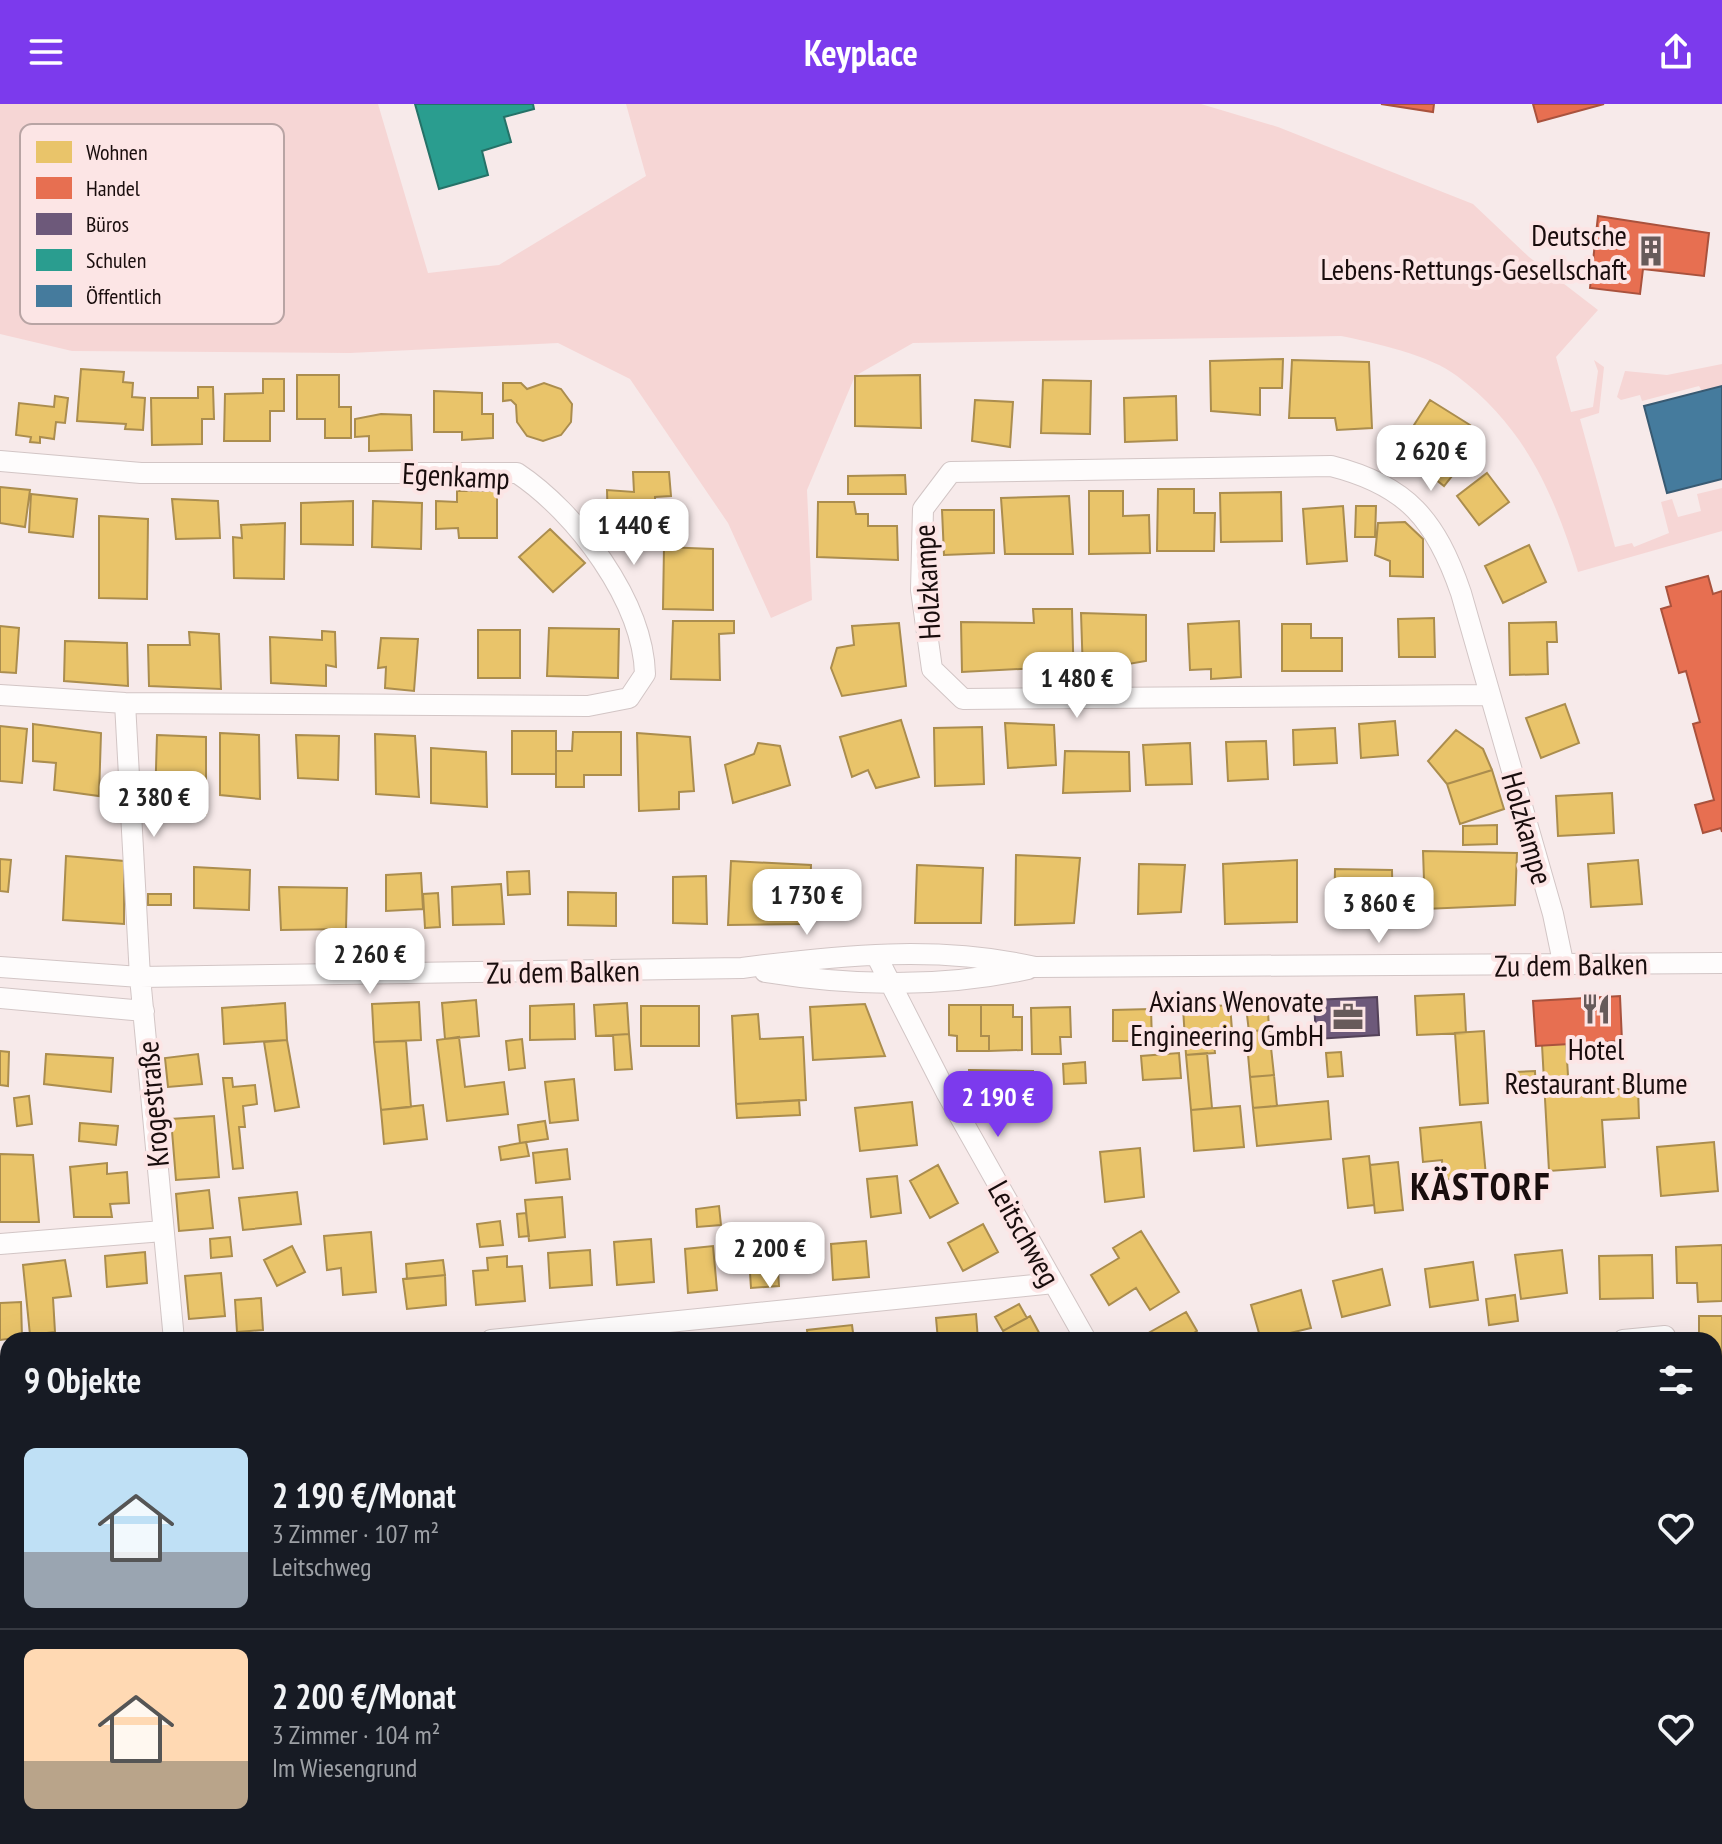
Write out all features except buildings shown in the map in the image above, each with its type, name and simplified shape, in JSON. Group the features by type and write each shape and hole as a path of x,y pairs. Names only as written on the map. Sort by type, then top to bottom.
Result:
{"street":[{"name":"Egenkamp","path":"0,461 141,473 517,473 533,485 607,564 635,625 645,674 636,691 619,702 605,705 125,703 0,695"},
{"name":"Holzkampe","path":"1489,695 963,699 932,669 921,590 923,509 951,472 1331,466 1363,474 1393,490 1427,518 1447,552 1489,695 1563,962"},
{"path":"125,703 140,977"},
{"name":"Zu dem Balken","path":"0,967 140,977 742,968 822,957 876,955 987,956 1035,967 1722,963"},
{"name":"Leitschweg","path":"876,955 887,982 1082,1332"},
{"name":"Zu dem Balken","path":"742,968 821,981 887,982 987,978 1035,967"},
{"name":"Krogestraße","path":"140,977 173,1332"},
{"path":"0,998 144,1011"},
{"path":"0,1244 163,1231"},
{"path":"570,1332 1054,1283"}],"shaded area":[{"path":"0,104 378,104 428,273 499,265 646,176 626,104 1201,104 1278,127 1473,204 1529,257 1598,310 1556,357 1571,412 1593,407 1598,371 1594,360 1604,367 1599,413 1580,419 1615,547 1632,543 1634,547 1669,533 1661,502 1672,499 1678,517 1701,511 1697,494 1722,488 1722,531 1578,572 1547,489 1519,440 1501,417 1481,396 1446,369 1417,356 1370,342 1341,336 913,343 855,376 807,490 812,600 771,618 728,523 630,379 558,343 350,353 72,351 0,334"},
{"path":"1722,364 1722,386 1702,391 1699,386 1642,401 1640,395 1621,400 1617,397 1625,371 1667,375"}],"place":[{"name":"Deutsche Lebens-Rettungs-Gesellschaft","path":"1651,251"},
{"name":"Hotel Restaurant Blume","path":"1596,1009"},
{"name":"Axians Wenovate Engineering GmbH","path":"1348,1017"}],"district":[{"name":"KÄSTORF","path":"1481,1185"}]}
